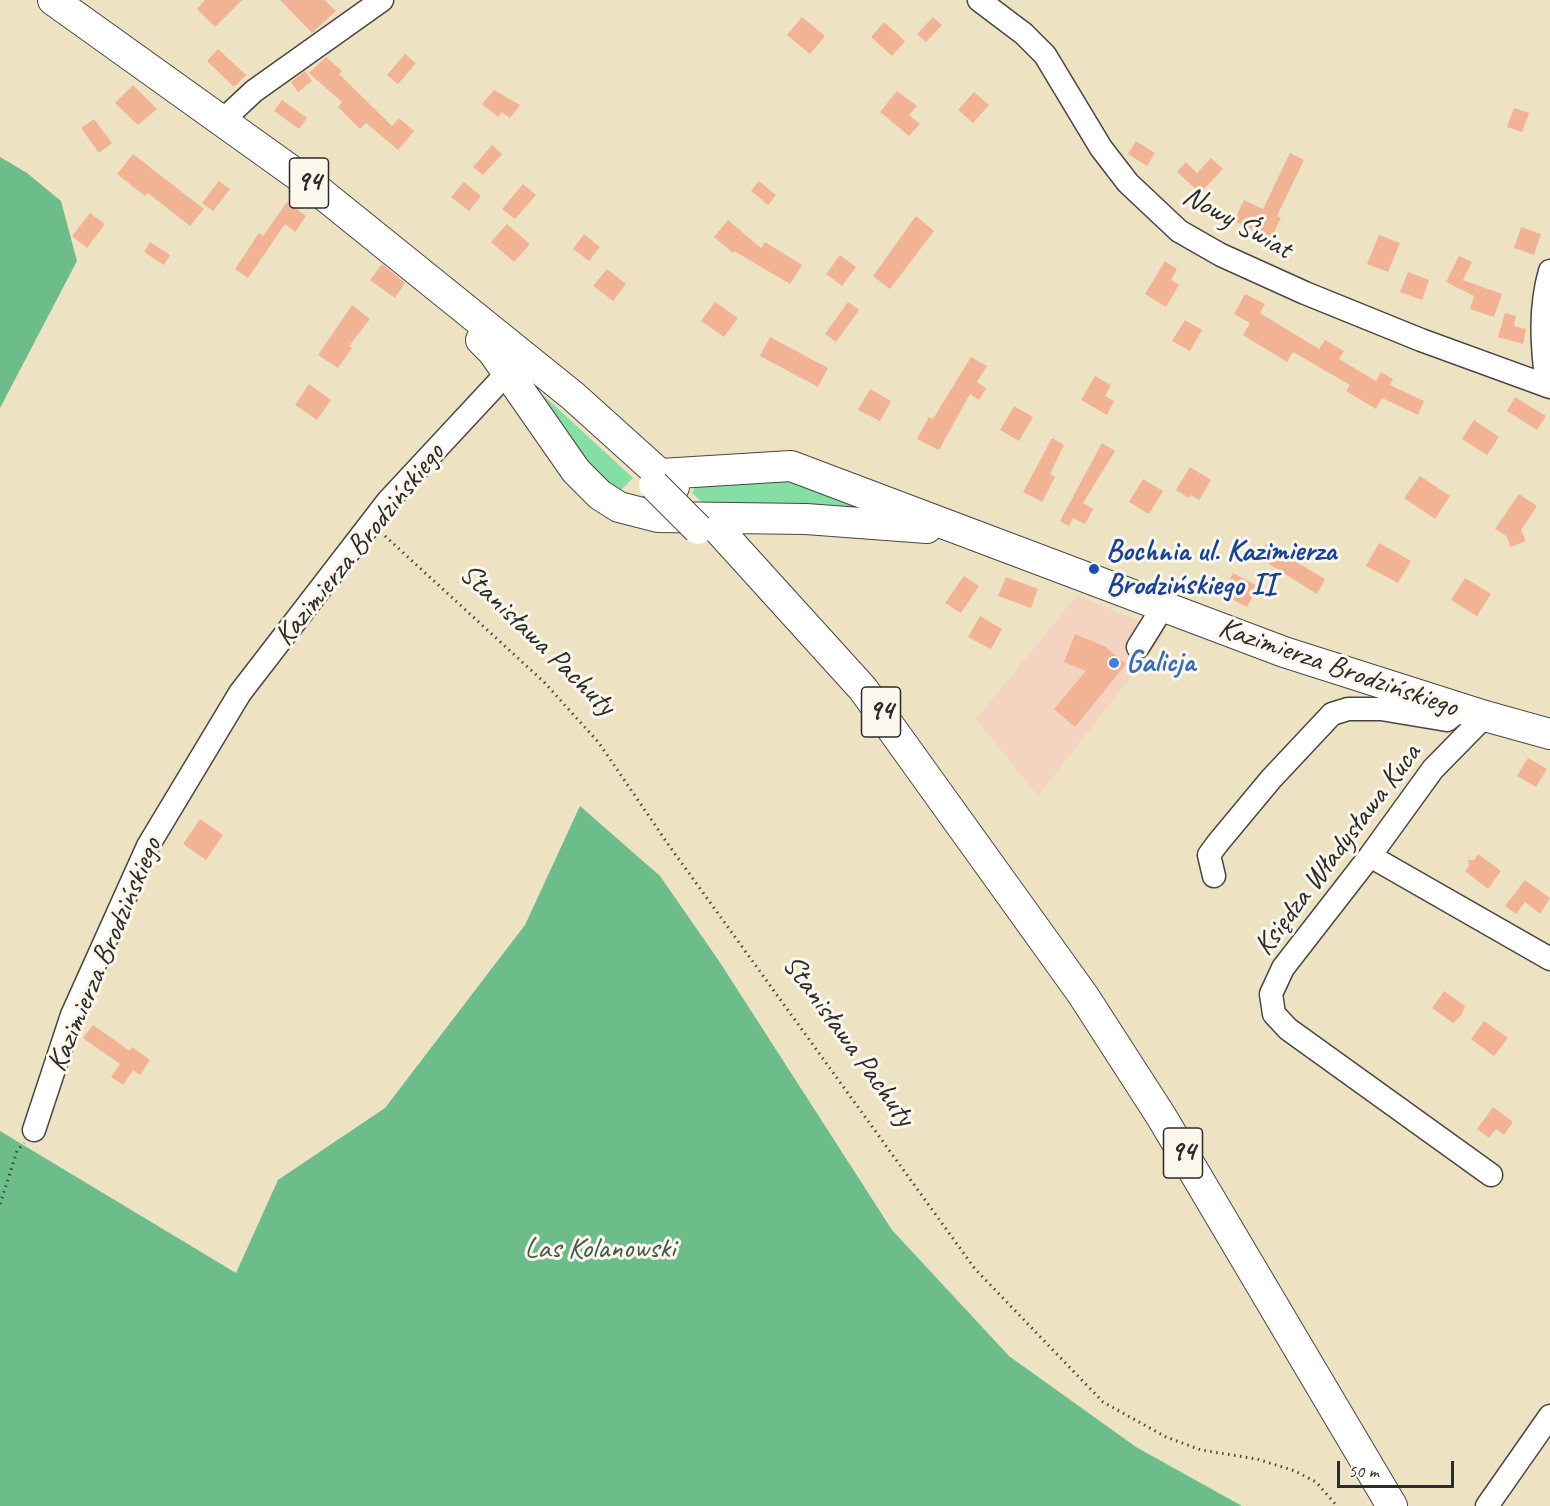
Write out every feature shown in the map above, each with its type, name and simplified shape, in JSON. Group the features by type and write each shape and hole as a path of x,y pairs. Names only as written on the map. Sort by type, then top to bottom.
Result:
{"main road":[{"name":"94","path":"53,0 223,120 393,250 493,352 513,363 664,483 707,529 951,814 1077,986 1161,1116 1392,1506"},
{"name":"Kazimierza Brodzińskiego","path":"513,363 576,471 600,495 619,507 658,517 806,519 960,530"},
{"name":"Kazimierza Brodzińskiego","path":"664,483 717,471 790,466 1284,652 1473,713 1550,734"}],"street":[{"path":"223,120 254,91 382,0"},
{"name":"Nowy Świat","path":"979,0 1024,34 1045,55 1101,148 1128,183 1179,231 1221,255 1305,293 1421,340 1549,386"},
{"path":"1549,386 1542,340 1542,316 1550,271"},
{"name":"Kazimierza Brodzińskiego","path":"34,1130 72,1015 148,846 240,693 288,633 370,522 513,363"},
{"path":"1137,647 1163,607"},
{"path":"1214,876 1209,855 1217,844 1271,779 1332,714 1348,709 1381,709 1447,720 1473,713"},
{"name":"Księdza Władysława Kuca","path":"1473,713 1370,856 1283,968 1271,994 1274,1014 1288,1029 1491,1175"},
{"path":"1370,856 1550,959"},
{"path":"1487,1506 1550,1416"}],"path":[{"name":"Stanisława Pachuty","path":"370,522 544,682 599,743 670,846 975,1269 1103,1402 1175,1440 1201,1450 1257,1459 1294,1471 1316,1482 1337,1506"},
{"path":"0,1204 17,1151 34,1130"}],"shaded area":[{"path":"1077,595 1166,632 1038,796 976,719"}],"green space":[{"path":"0,157 27,173 61,201 77,261 0,408"},
{"path":"503,358 633,478 619,492 600,482"},
{"path":"790,478 900,516 711,510 692,493 695,487"},
{"name":"Las Kolanowski","path":"580,806 660,876 719,961 892,1230 1009,1356 1136,1447 1242,1506 0,1506 0,1131 236,1273 278,1180 385,1108 525,925"}],"building":[{"path":"205,0 242,0 215,27 197,9"},
{"path":"280,0 325,0 336,11 312,33"},
{"path":"802,17 825,36 810,54 787,35"},
{"path":"933,17 942,25 926,42 917,34"},
{"path":"884,22 905,41 892,56 871,37"},
{"path":"218,49 246,75 234,87 207,61"},
{"path":"405,54 416,63 398,84 387,75"},
{"path":"326,57 342,71 339,74 392,126 399,118 414,131 398,150 366,123 360,129 338,107 342,102 309,73"},
{"path":"305,71 312,81 298,92 291,82"},
{"path":"133,85 157,109 138,125 115,103"},
{"path":"494,90 520,105 510,118 502,112 498,117 482,104"},
{"path":"897,91 917,106 909,115 920,124 909,136 880,112"},
{"path":"974,92 989,105 973,123 958,110"},
{"path":"282,100 307,118 299,129 274,111"},
{"path":"1514,108 1529,113 1522,132 1507,127"},
{"path":"94,119 112,143 99,153 81,128"},
{"path":"1136,141 1155,153 1147,166 1128,154"},
{"path":"492,145 502,154 483,175 473,167"},
{"path":"1290,153 1304,160 1277,216 1281,218 1271,239 1234,221 1244,200 1263,209"},
{"path":"133,154 204,209 190,226 148,193 145,196 117,174"},
{"path":"1211,158 1223,169 1200,193 1177,172 1186,162 1197,173"},
{"path":"219,181 230,189 213,211 202,203"},
{"path":"759,181 776,195 768,205 751,191"},
{"path":"464,182 481,196 469,211 451,197"},
{"path":"523,184 536,195 515,219 502,209"},
{"path":"287,202 306,216 295,232 285,224 248,278 235,269 259,233 263,236"},
{"path":"90,213 105,224 87,248 72,236"},
{"path":"916,216 934,231 890,289 873,276"},
{"path":"728,220 761,248 765,242 802,265 790,284 734,251 733,253 714,237"},
{"path":"507,224 530,244 514,262 491,242"},
{"path":"1521,227 1541,234 1534,255 1514,248"},
{"path":"584,234 600,247 589,261 573,249"},
{"path":"1379,235 1400,243 1388,272 1367,264"},
{"path":"150,242 170,255 164,265 144,252"},
{"path":"840,255 856,267 842,286 826,274"},
{"path":"1459,256 1472,262 1463,280 1502,294 1494,317 1470,309 1474,296 1446,282"},
{"path":"1165,261 1177,269 1171,280 1179,285 1166,307 1145,294"},
{"path":"382,264 405,283 395,298 370,280"},
{"path":"607,269 626,284 613,301 593,286"},
{"path":"1408,272 1429,280 1422,300 1400,292"},
{"path":"1245,294 1265,304 1260,313 1319,349 1325,340 1344,351 1339,359 1376,381 1381,372 1393,379 1390,385 1424,401 1418,415 1382,398 1376,409 1346,391 1350,385 1293,352 1287,362 1243,335 1250,323 1234,314"},
{"path":"715,302 738,318 724,337 701,321"},
{"path":"848,302 859,310 836,342 825,334"},
{"path":"352,305 370,319 349,346 352,348 338,368 318,355"},
{"path":"1505,313 1516,316 1514,326 1526,329 1523,344 1498,337"},
{"path":"1185,320 1202,330 1190,351 1172,341"},
{"path":"770,337 828,368 818,387 760,356"},
{"path":"971,357 987,366 977,382 986,388 979,400 970,394 939,450 917,439 929,417 933,419"},
{"path":"1095,376 1111,385 1105,396 1114,401 1107,415 1081,400"},
{"path":"309,384 331,400 317,420 295,405"},
{"path":"870,389 891,401 880,421 858,410"},
{"path":"1515,397 1546,416 1537,430 1507,411"},
{"path":"1014,406 1033,417 1019,441 1000,430"},
{"path":"1474,420 1499,437 1487,455 1462,439"},
{"path":"1052,438 1064,445 1050,474 1055,477 1042,502 1023,492"},
{"path":"1102,443 1115,451 1083,503 1093,509 1085,524 1073,518 1069,526 1060,521"},
{"path":"1190,467 1211,480 1199,500 1191,495 1189,498 1176,490"},
{"path":"1420,476 1450,496 1435,519 1404,498"},
{"path":"1143,479 1163,491 1149,514 1129,502"},
{"path":"1519,494 1537,506 1521,530 1526,541 1511,547 1506,536 1495,529"},
{"path":"1379,543 1411,561 1398,583 1366,566"},
{"path":"1266,544 1325,579 1317,594 1258,557"},
{"path":"1233,573 1258,586 1247,607 1222,594"},
{"path":"964,576 979,586 961,613 945,603"},
{"path":"1006,577 1038,589 1031,608 998,596"},
{"path":"1465,578 1491,594 1477,616 1451,600"},
{"path":"980,616 1002,629 991,649 968,637"},
{"path":"1075,634 1104,646 1126,664 1075,727 1054,709 1086,671 1064,662"},
{"path":"1528,758 1547,769 1536,787 1517,776"},
{"path":"200,819 223,835 206,860 183,844"},
{"path":"1478,854 1501,871 1488,889 1465,871 1469,866 1468,860 1474,860"},
{"path":"1525,880 1550,898 1540,914 1525,902 1516,914 1505,906"},
{"path":"1444,991 1465,1006 1461,1016 1453,1023 1432,1008"},
{"path":"1484,1021 1508,1038 1494,1056 1471,1039"},
{"path":"93,1025 130,1051 132,1047 150,1060 140,1075 133,1070 123,1085 111,1077 120,1064 83,1038"},
{"path":"1493,1107 1513,1122 1504,1135 1496,1129 1489,1138 1477,1129"}],"place":[{"name":"Bochnia ul. Kazimierza Brodzińskiego II","path":"1094,569"},
{"name":"Galicja","path":"1114,663"}]}
